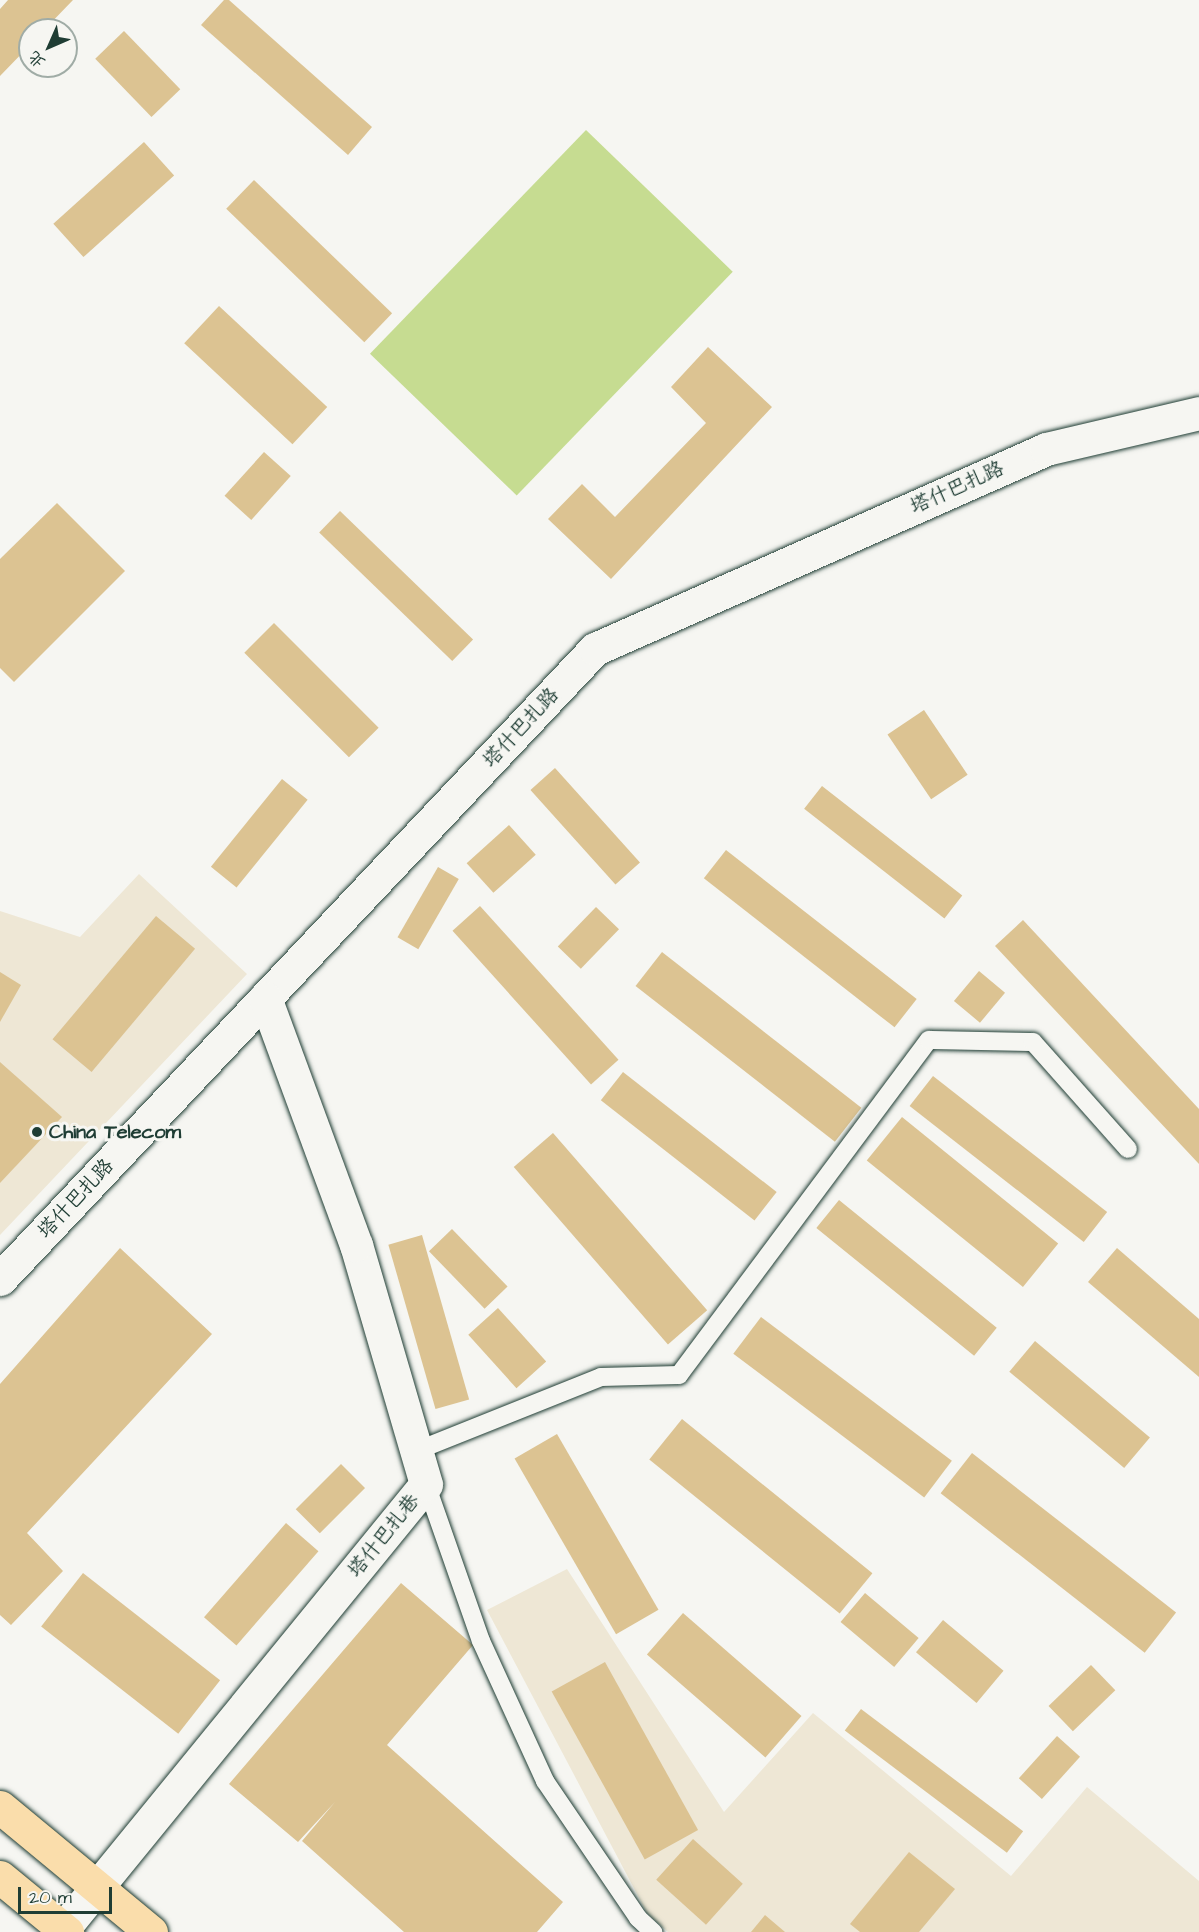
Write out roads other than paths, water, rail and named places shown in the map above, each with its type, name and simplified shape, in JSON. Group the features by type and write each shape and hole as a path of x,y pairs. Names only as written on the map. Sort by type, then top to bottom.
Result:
{"main road":[{"path":"0,1807 151,1932"},
{"path":"0,1877 65,1931"}],"street":[{"name":"塔什巴扎路","path":"0,1279 596,649 1046,449 1199,413"},
{"name":"塔什巴扎巷","path":"65,1931 426,1484 356,1245 265,998"}],"lane":[{"path":"416,1450 601,1377 679,1375 929,1040 1033,1042 1128,1149"},
{"path":"426,1484 481,1641 545,1781 638,1918 653,1932"}],"place":[{"name":"China Telecom","path":"37,1132"}]}
